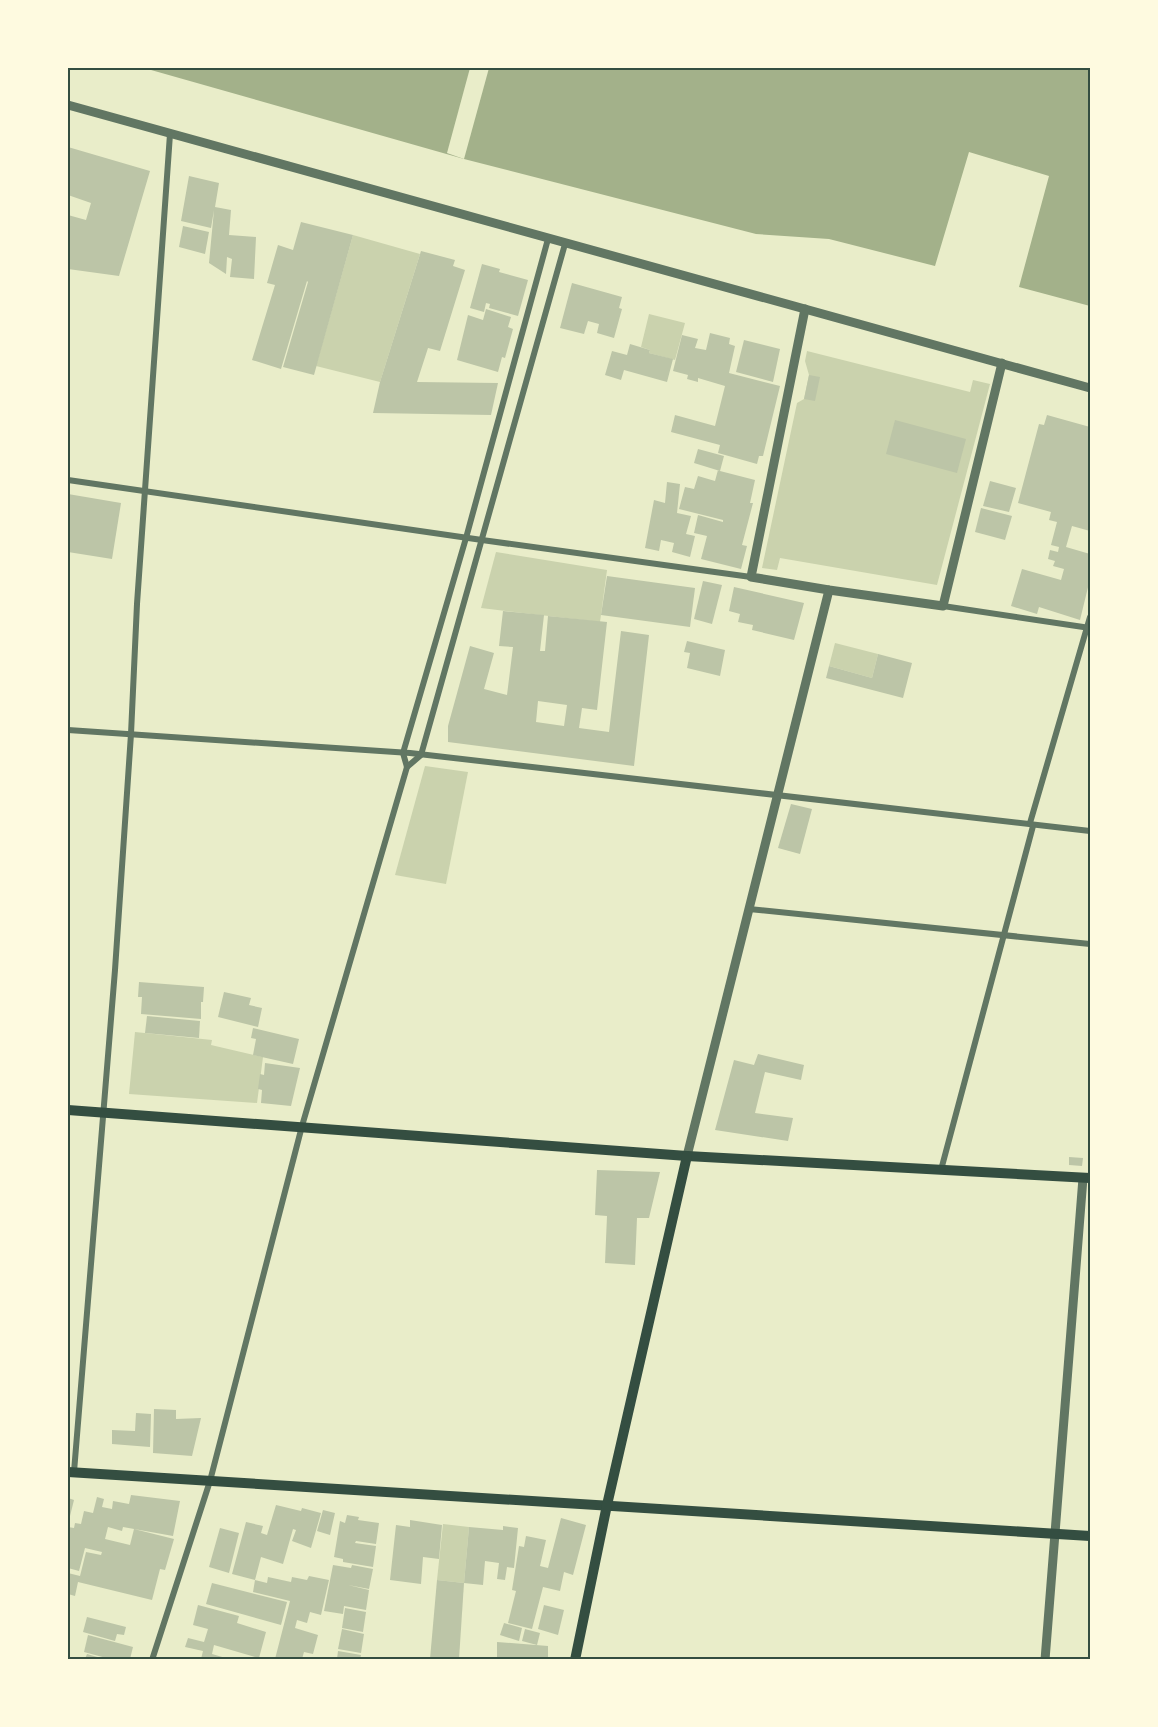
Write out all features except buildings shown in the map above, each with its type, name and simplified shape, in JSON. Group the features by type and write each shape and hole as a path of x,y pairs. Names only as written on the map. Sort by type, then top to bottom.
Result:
{"main road":[{"path":"68,1110 687,1156 1087,1178"},
{"path":"575,1659 607,1505 687,1156"},
{"path":"71,1472 1090,1536"}],"street":[{"path":"68,105 1090,388"},
{"path":"71,1472 104,1112 170,134"},
{"path":"152,1659 210,1481 302,1126 407,767 403,753 466,538 548,239"},
{"path":"407,767 421,755 565,243"},
{"path":"751,576 805,309"},
{"path":"944,606 1002,363"},
{"path":"68,480 466,538 751,576 829,590 1089,628"},
{"path":"687,1156 829,590"},
{"path":"940,1170 1033,826 1030,822 1089,628 1090,617"},
{"path":"68,730 403,753 1090,831"},
{"path":"749,909 1090,945"},
{"path":"1045,1659 1054,1533 1087,1178"}],"shaded area":[{"path":"144,68 1090,68 1090,306 1019,287 1049,176 969,152 935,266 829,239 756,234 464,159"},
{"path":"353,235 420,254 380,382 316,366"},
{"path":"649,314 685,323 675,360 649,353 650,350 641,347"},
{"path":"807,351 970,392 973,380 990,384 937,585 780,558 777,570 762,568 797,403 804,399 809,375 805,361"},
{"path":"496,552 607,570 600,622 481,608"},
{"path":"835,643 878,654 872,678 829,666"},
{"path":"425,766 468,772 446,884 395,875"},
{"path":"135,1032 212,1040 211,1045 263,1057 257,1103 129,1094"},
{"path":"443,1524 469,1527 464,1583 437,1580"}],"pier":[{"path":"470,68 489,68 464,159 447,153"}]}
